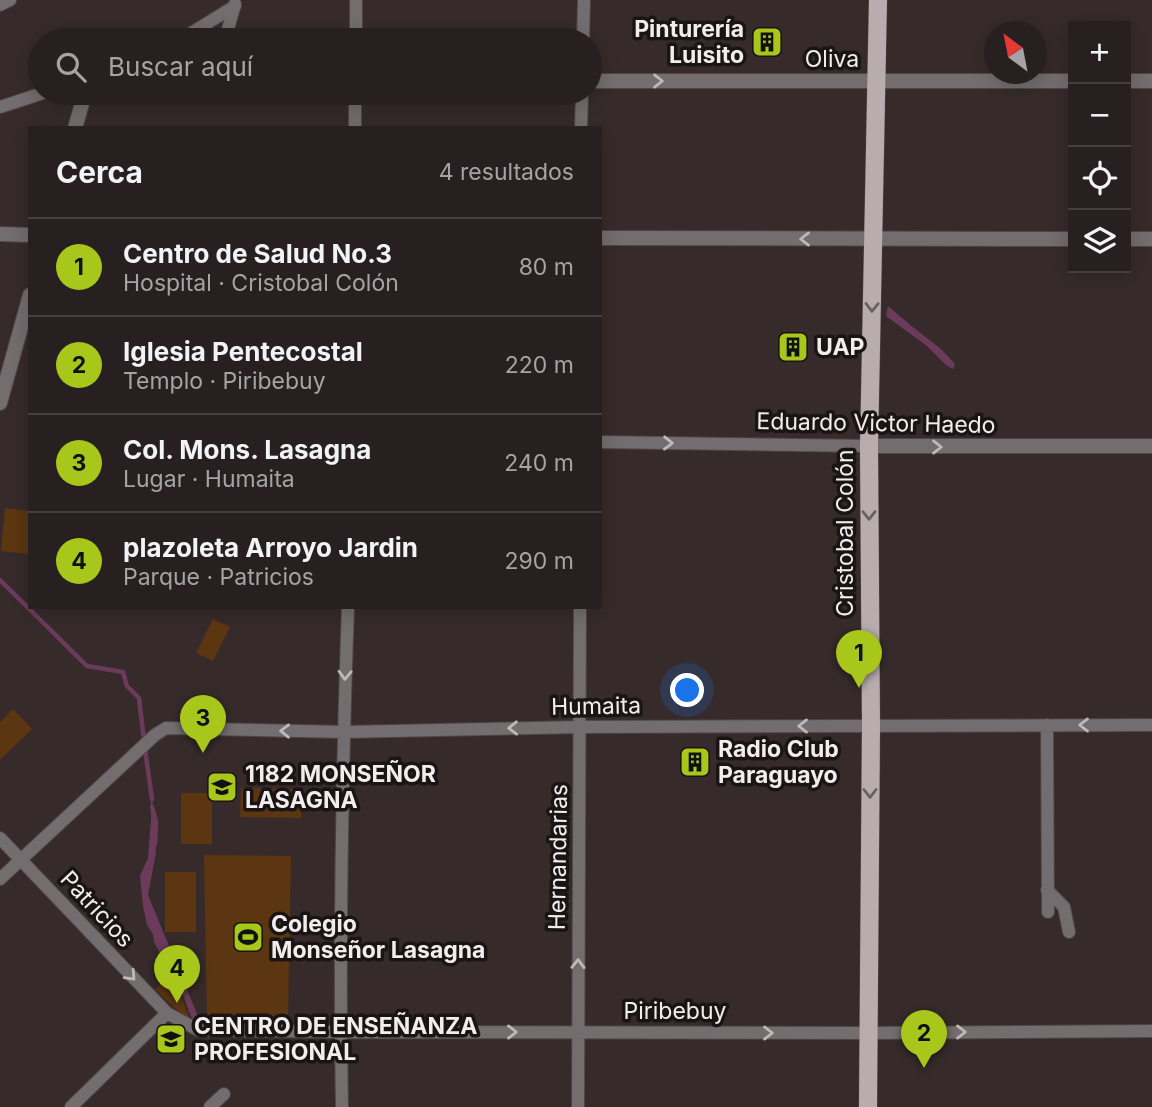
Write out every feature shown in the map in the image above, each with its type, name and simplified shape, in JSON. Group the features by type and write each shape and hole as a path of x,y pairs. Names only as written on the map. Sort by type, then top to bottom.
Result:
{"main road":[{"name":"Cristobal Colón","path":"868,1107 871,725 869,446 878,0"}],"street":[{"path":"0,5 10,0"},
{"path":"356,0 356,28"},
{"path":"583,28 584,0"},
{"path":"198,28 235,3"},
{"path":"228,28 235,3"},
{"name":"Oliva","path":"602,81 1068,81"},
{"path":"1131,81 1152,81"},
{"path":"0,107 28,98"},
{"path":"76,126 82,105"},
{"path":"355,105 355,126"},
{"path":"581,126 582,105"},
{"path":"0,234 28,235"},
{"path":"602,238 1068,239"},
{"path":"1131,239 1152,239"},
{"path":"0,403 28,302"},
{"name":"Eduardo Victor Haedo","path":"602,442 1152,446"},
{"path":"342,1107 340,1032 348,609"},
{"name":"Hernandarias","path":"578,1107 580,609"},
{"name":"Humaita","path":"21,859 160,731 344,732 581,727 1152,724"},
{"path":"1047,725 1048,912"},
{"name":"Patricios","path":"0,838 167,1013 198,1030"},
{"path":"0,879 21,859"},
{"path":"1047,890 1064,907 1069,932"},
{"path":"71,1107 167,1013"},
{"name":"Piribebuy","path":"198,1030 869,1033 1152,1031"},
{"path":"210,1107 224,1094"}],"shaded area":[{"path":"888,306 941,349 955,364 953,369 886,316"},
{"path":"5,508 28,511 28,554 1,551"},
{"path":"213,619 230,627 213,661 196,653"},
{"path":"13,709 32,729 0,760 0,722"},
{"path":"147,758 153,805 156,852 148,895 200,1021 192,1019 174,972 166,965 154,942 143,906 140,876 148,858 151,820 151,794 145,763"},
{"path":"241,788 302,789 301,818 240,817"},
{"path":"181,793 212,793 212,844 181,844"},
{"name":"Colegio Monseñor Lasagna","path":"204,855 291,856 288,1017 207,1018"},
{"path":"165,872 196,872 196,932 165,932"},
{"path":"172,973 190,1019 184,1017 155,989"}],"waterway":[{"path":"0,580 28,608"},
{"path":"29,609 87,666 123,672 127,686 139,698 144,740"},
{"path":"145,749 152,799"},
{"path":"152,807 156,822 155,844"}],"place":[{"name":"Pinturería Luisito","path":"767,42"},
{"name":"UAP","path":"793,347"},
{"name":"Centro de Salud No.3","path":"859,688"},
{"name":"Col. Mons. Lasagna","path":"203,753"},
{"name":"Radio Club Paraguayo","path":"695,762"},
{"name":"1182 MONSEÑOR LASAGNA","path":"222,787"},
{"name":"Colegio Monseñor Lasagna","path":"248,937"},
{"name":"plazoleta Arroyo Jardin","path":"177,1003"},
{"name":"CENTRO DE ENSEÑANZA PROFESIONAL","path":"171,1039"},
{"name":"Iglesia Pentecostal","path":"924,1068"}]}
